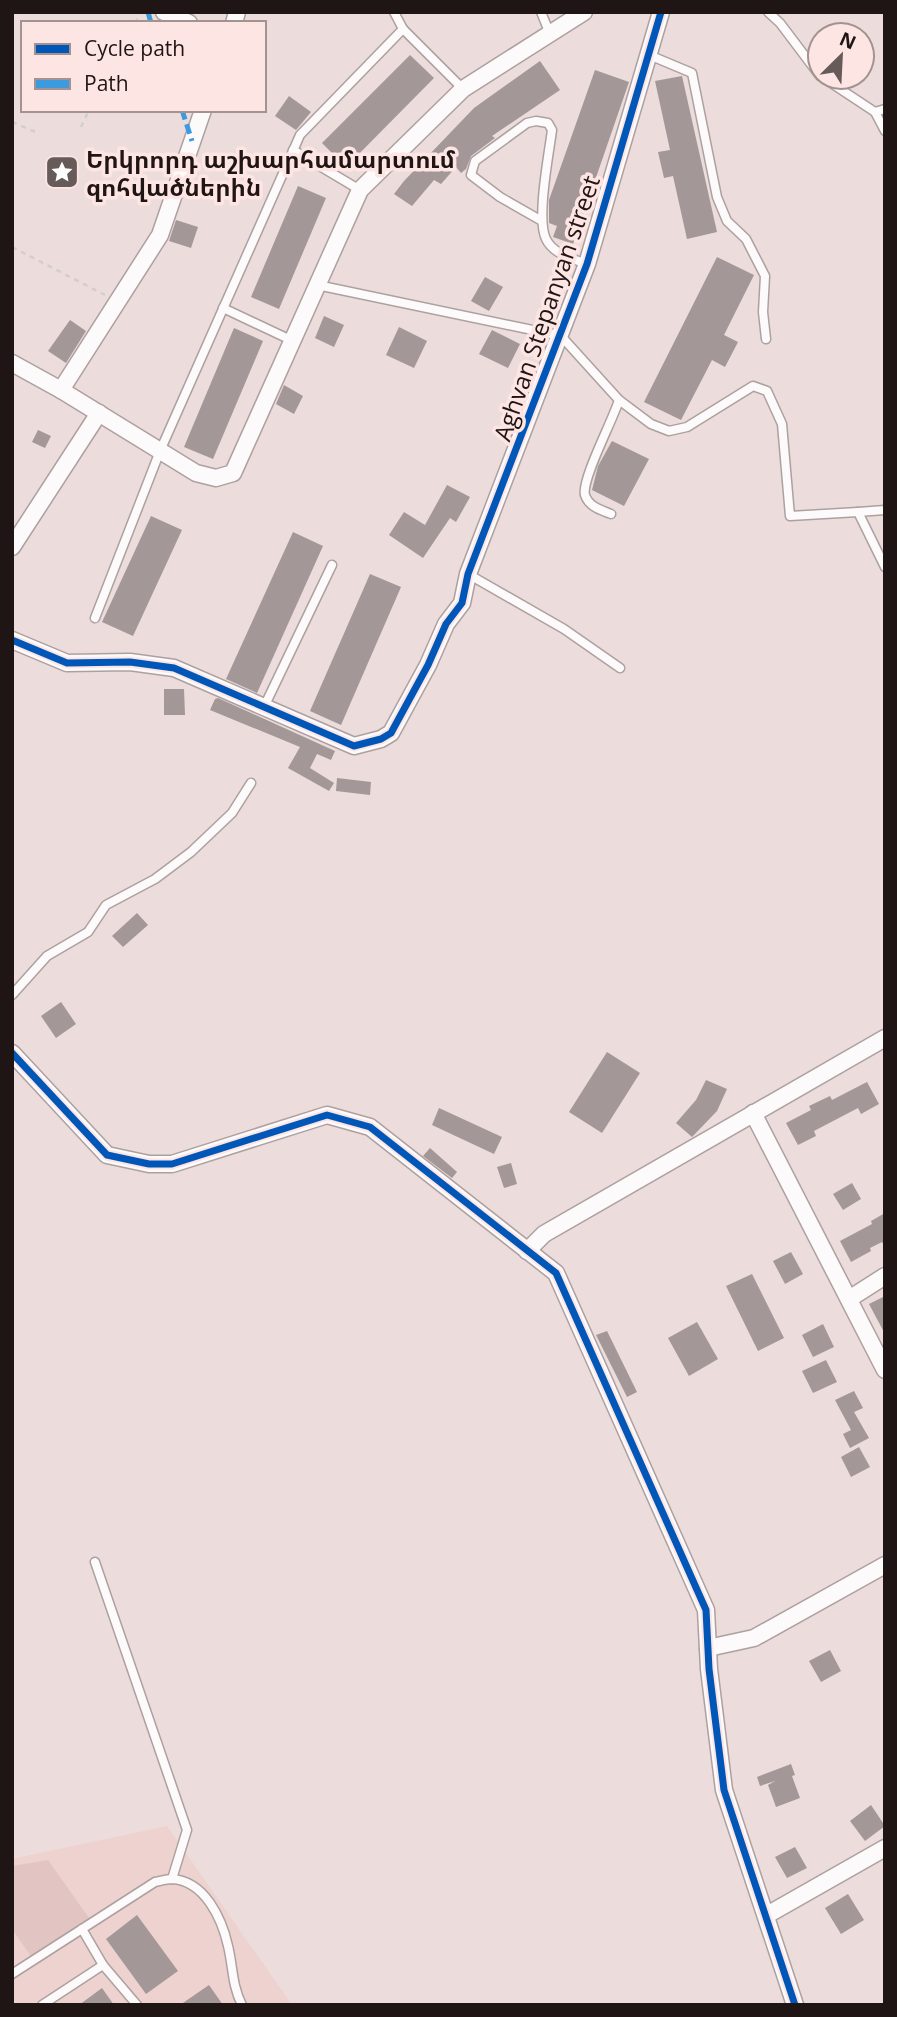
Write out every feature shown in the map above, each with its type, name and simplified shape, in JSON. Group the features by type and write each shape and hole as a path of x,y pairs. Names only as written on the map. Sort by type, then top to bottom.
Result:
{"street":[{"path":"164,12 184,21"},
{"path":"12,363 196,473 216,478 233,474 360,190 464,89 584,12"},
{"name":"Aghvan Stepanyan street","path":"12,640 67,663 130,662 174,668 354,746 381,739 391,733 428,665 446,624 461,603 468,574 561,336 587,264 661,12"},
{"path":"61,390 160,235 202,112"},
{"path":"12,547 99,413"},
{"path":"527,1251 544,1234 885,1038"},
{"path":"12,1053 107,1155 149,1164 172,1164 327,1115 370,1127 556,1273 706,1610 724,1790 795,2005"},
{"path":"753,1113 885,1370"},
{"path":"849,1299 885,1276"},
{"path":"708,1648 754,1638 885,1565"},
{"path":"767,1915 885,1848"}],"lane":[{"path":"394,12 403,29 464,89"},
{"path":"541,12 550,34"},
{"path":"768,12 806,57"},
{"path":"95,618 160,451 300,135 403,29"},
{"path":"649,55 692,73 717,197 727,221 746,239 765,276 763,312 766,339"},
{"path":"844,91 875,112 885,131"},
{"path":"875,112 885,109"},
{"path":"542,221 500,197 471,175 475,161 527,123 536,121 548,123 552,130 542,221 546,238 560,253 587,264"},
{"path":"293,150 360,190"},
{"path":"317,285 561,336 619,400 651,424 669,431 687,427 753,386 767,391 782,424 790,516 885,510"},
{"path":"223,308 292,341"},
{"path":"611,514 590,503 584,493 585,482 613,420 619,400"},
{"path":"858,512 885,567"},
{"path":"264,707 332,565"},
{"path":"468,574 564,629 620,668"},
{"path":"12,995 47,956 88,932 106,905 155,879 191,852 232,813 251,783"},
{"path":"95,1562 187,1830 172,1879"},
{"path":"12,1974 155,1882 172,1879 192,1885 207,1898 218,1917 229,1947 237,1995 242,2005"},
{"path":"82,1928 103,1965 137,2005"},
{"path":"41,2005 103,1965"}],"path":[{"path":"80,127 88,112"},
{"path":"12,122 38,134"},
{"path":"12,247 108,297 110,314"}],"shaded area":[{"path":"167,1826 292,2005 12,2005 12,1859"},
{"path":"48,1860 89,1918 33,1959 12,1929 12,1866"}],"building":[{"path":"410,55 434,78 346,167 322,143"},
{"path":"540,61 560,90 492,136 495,138 471,156 466,169 461,173 456,167 441,184 434,180 412,206 394,194 474,108"},
{"path":"595,70 629,82 573,244 553,237 557,226 549,223 549,200"},
{"path":"682,76 717,232 687,239 673,176 664,178 658,152 670,150 655,81"},
{"path":"289,96 311,112 296,130 275,116"},
{"path":"298,186 326,198 279,309 251,297"},
{"path":"176,220 198,227 191,248 169,241"},
{"path":"717,257 754,275 724,335 738,342 725,367 712,360 681,420 644,402"},
{"path":"485,277 503,287 489,311 471,301"},
{"path":"324,316 344,325 334,347 315,338"},
{"path":"70,320 86,331 66,363 48,351"},
{"path":"399,327 427,341 414,368 386,355"},
{"path":"234,328 263,341 213,459 184,447"},
{"path":"492,330 520,344 508,368 479,354"},
{"path":"284,385 303,396 294,414 276,404"},
{"path":"38,430 51,436 45,448 32,442"},
{"path":"612,441 649,459 624,506 592,490 598,466"},
{"path":"447,485 470,497 456,522 450,518 423,558 389,535 404,512 425,525"},
{"path":"151,516 182,530 133,636 102,622"},
{"path":"293,532 323,546 257,693 226,679"},
{"path":"370,574 401,587 341,725 310,711"},
{"path":"164,689 184,689 185,715 164,715"},
{"path":"218,698 335,751 331,760 317,754 310,768 334,783 329,791 288,768 300,747 210,710"},
{"path":"337,778 371,782 370,795 336,791"},
{"path":"137,913 148,925 123,947 112,936"},
{"path":"61,1002 76,1024 56,1038 41,1016"},
{"path":"607,1052 640,1073 602,1133 569,1112"},
{"path":"706,1080 727,1089 717,1111 692,1137 676,1123 696,1100"},
{"path":"867,1082 879,1104 861,1114 858,1108 814,1131 816,1136 798,1145 786,1123 811,1110 809,1106 830,1096 832,1100"},
{"path":"439,1108 502,1137 494,1154 432,1125"},
{"path":"430,1148 457,1172 452,1178 423,1156"},
{"path":"511,1163 517,1184 504,1188 497,1167"},
{"path":"852,1183 861,1199 843,1210 833,1194"},
{"path":"885,1213 885,1247 882,1242 851,1262 840,1241 872,1224 871,1221"},
{"path":"791,1252 803,1274 785,1284 773,1261"},
{"path":"752,1274 784,1338 758,1351 726,1286"},
{"path":"885,1296 885,1334 869,1304"},
{"path":"697,1322 718,1359 689,1376 668,1338"},
{"path":"823,1324 834,1347 813,1357 802,1335"},
{"path":"607,1331 637,1392 627,1397 596,1335"},
{"path":"826,1360 837,1382 813,1393 802,1371"},
{"path":"854,1391 863,1408 854,1412 869,1438 850,1448 843,1434 851,1430 835,1400"},
{"path":"859,1447 870,1467 851,1477 841,1457"},
{"path":"830,1650 841,1671 821,1682 809,1661"},
{"path":"791,1764 795,1775 792,1776 800,1798 776,1807 768,1785 775,1781 760,1786 757,1777"},
{"path":"871,1805 885,1826 865,1841 850,1821"},
{"path":"795,1847 807,1868 787,1878 775,1857"},
{"path":"848,1894 864,1920 841,1934 825,1908"},
{"path":"137,1915 178,1971 146,1994 106,1939"},
{"path":"209,1985 223,2005 180,2005"},
{"path":"102,1988 114,2005 79,2005"}],"marked path":[{"path":"148,12 150,21"},
{"path":"183,112 192,141"}],"cycle path":[{"path":"12,640 67,663 130,662 174,668 354,746 381,739 391,733 428,665 446,624 462,603 468,574 587,264 661,12"},
{"path":"12,1053 107,1155 149,1164 172,1164 327,1115 370,1127 556,1273 706,1610 709,1669 724,1790 795,2005"}],"place":[{"name":"Երկրորդ աշխարհամարտում զոհվածներին","path":"62,172"}]}
